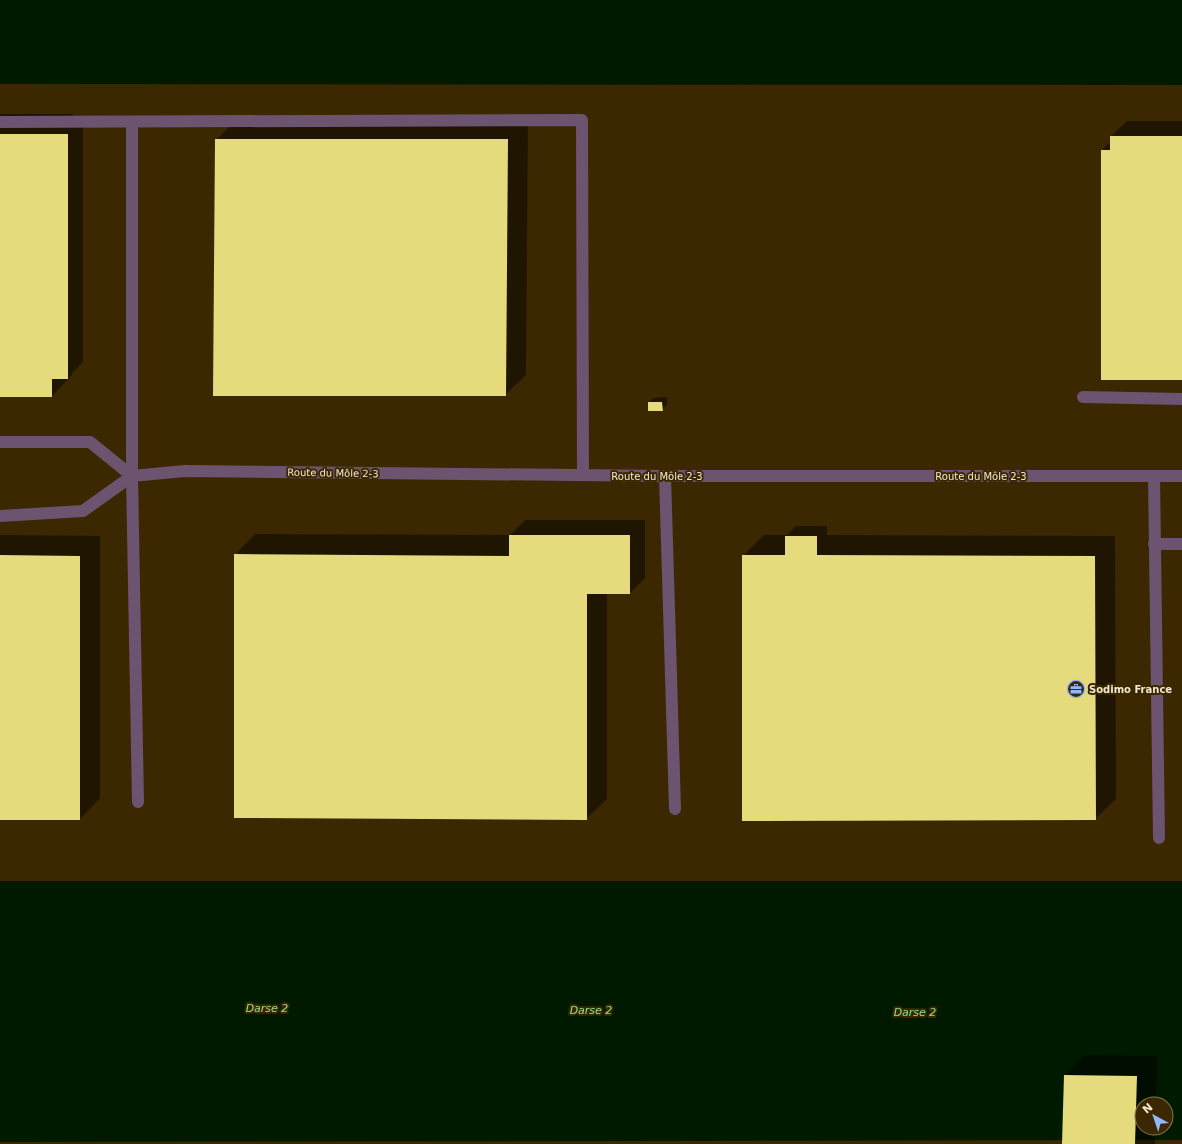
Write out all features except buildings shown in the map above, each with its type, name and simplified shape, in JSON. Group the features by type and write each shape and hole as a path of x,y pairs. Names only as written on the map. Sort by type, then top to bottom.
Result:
{"street":[{"path":"0,122 582,120 583,475"},
{"path":"132,122 132,476 138,802"},
{"path":"1083,397 1182,399"},
{"path":"0,442 90,442 132,476"},
{"name":"Route du Môle 2-3","path":"132,476 185,471 665,476 1182,476"},
{"path":"0,516 83,511 132,476"},
{"path":"665,476 675,809"},
{"path":"1154,476 1159,838"},
{"path":"1154,544 1182,544"}],"water":[{"path":"0,0 1182,0 1182,85 0,84"},
{"name":"Darse 2","path":"0,881 1182,881 1182,1140 0,1142"}],"place":[{"name":"Sodimo France","path":"1076,689"}]}
